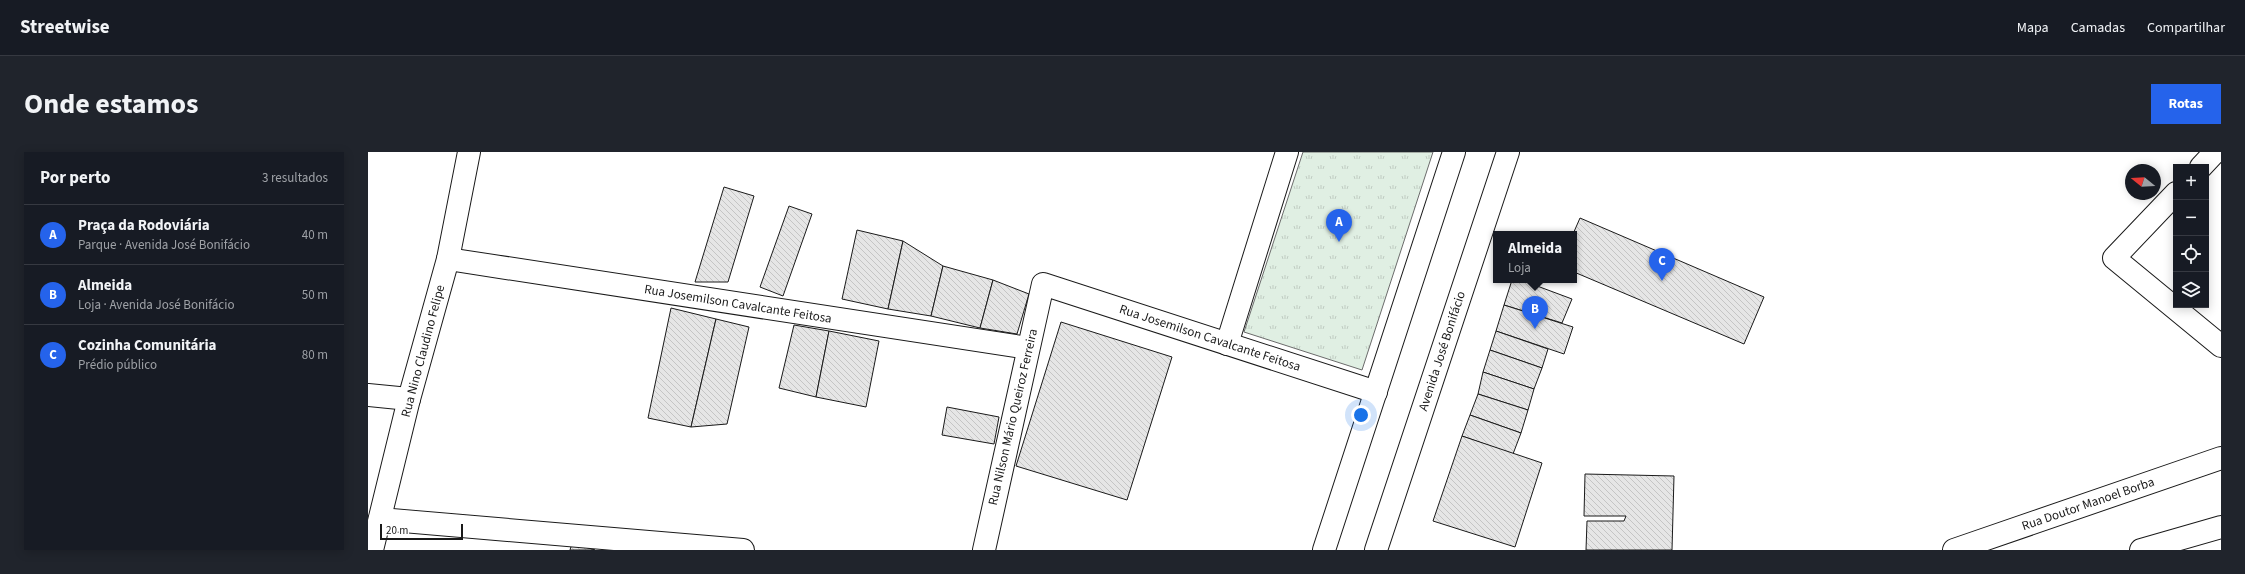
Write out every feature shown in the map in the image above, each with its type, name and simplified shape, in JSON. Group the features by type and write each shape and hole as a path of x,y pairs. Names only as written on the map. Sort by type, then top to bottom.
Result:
{"street":[{"name":"Rua Nino Claudino Felipe","path":"372,550 409,400 448,259 469,152"},
{"path":"1227,344 1287,152"},
{"path":"1324,550 1454,152"},
{"name":"Avenida José Bonifácio","path":"1376,550 1508,152"},
{"path":"2204,164 2215,152"},
{"path":"2173,196 2114,258 2221,346"},
{"name":"Rua Josemilson Cavalcante Feitosa","path":"448,259 1028,348"},
{"name":"Rua Josemilson Cavalcante Feitosa","path":"1043,284 1376,392"},
{"name":"Rua Nilson Mário Queiroz Ferreira","path":"984,550 1043,284"},
{"path":"368,395 409,400"},
{"name":"Rua Doutor Manoel Borba","path":"1954,550 2221,458"},
{"path":"380,519 743,550"},
{"path":"2142,550 2221,527"}],"green space":[{"path":"1303,152 1433,152 1362,370 1244,332"}],"building":[{"path":"724,187 754,196 728,282 695,282"},
{"path":"789,206 812,214 783,296 760,287"},
{"path":"1580,218 1764,297 1744,344 1577,273 1577,231 1574,231"},
{"path":"857,230 903,241 888,309 842,299"},
{"path":"903,241 943,266 931,316 888,309"},
{"path":"943,266 993,280 980,328 931,316"},
{"path":"993,280 1029,294 1017,334 980,328"},
{"path":"1511,283 1529,283 1572,299 1562,323 1504,305"},
{"path":"1504,305 1573,327 1564,354 1496,331"},
{"path":"671,308 716,319 691,427 648,418"},
{"path":"716,319 749,327 727,424 691,427"},
{"path":"1061,322 1172,357 1127,500 1016,466"},
{"path":"794,325 829,331 816,397 779,388"},
{"path":"829,331 879,341 866,407 816,397"},
{"path":"1496,331 1548,349 1542,368 1490,350"},
{"path":"1490,350 1542,368 1534,389 1483,372"},
{"path":"1483,372 1534,389 1528,410 1478,394"},
{"path":"1478,394 1528,410 1521,433 1470,415"},
{"path":"947,407 999,417 994,444 942,435"},
{"path":"1470,415 1521,433 1513,454 1462,436"},
{"path":"1462,436 1542,463 1515,547 1433,521"},
{"path":"1585,474 1674,476 1672,550 1586,550 1587,521 1624,521 1626,516 1584,516"},
{"path":"572,543 595,550 570,550"}],"place":[{"name":"Praça da Rodoviária","path":"1339,242"},
{"name":"Cozinha Comunitária","path":"1662,281"},
{"name":"Almeida","path":"1535,329"}]}
